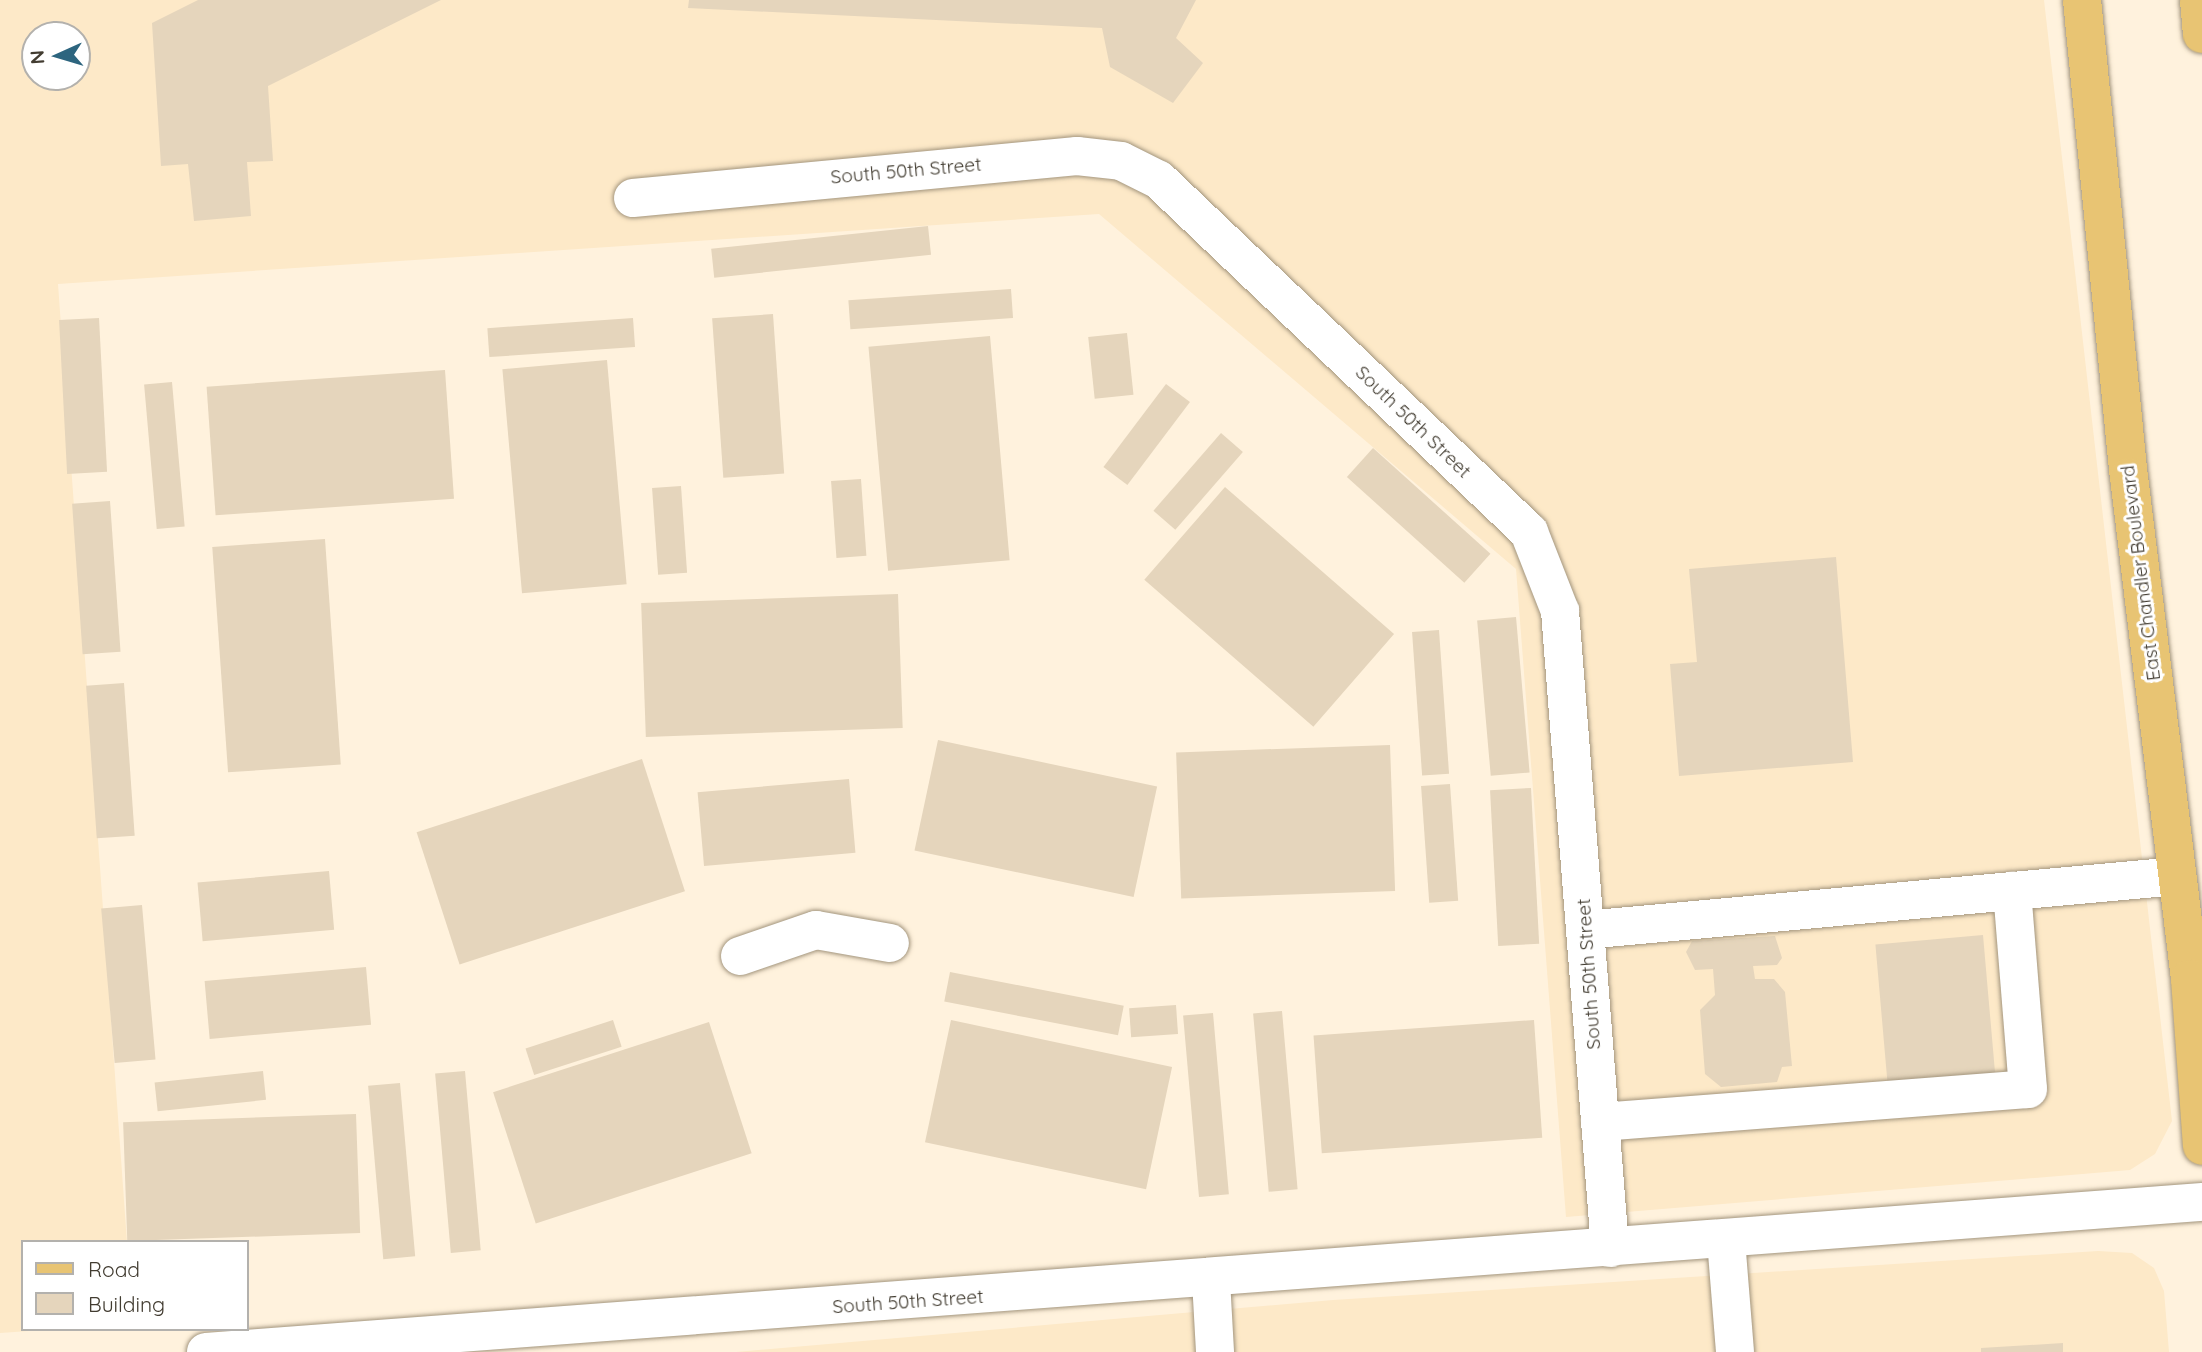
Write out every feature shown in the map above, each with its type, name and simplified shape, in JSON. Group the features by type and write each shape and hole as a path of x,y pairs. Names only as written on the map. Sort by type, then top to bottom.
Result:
{"main road":[{"name":"East Chandler Boulevard","path":"2082,0 2129,477 2177,876 2202,1146"},
{"path":"2199,0 2202,34"}],"street":[{"name":"South 50th Street","path":"633,198 1077,156 1121,161 1159,180 1529,532 1560,611 1610,1248"},
{"path":"1585,930 2177,876"},
{"path":"1600,1122 2028,1089 2012,891"},
{"path":"740,956 816,930 890,943"},
{"name":"South 50th Street","path":"206,1352 1211,1280 2202,1202"},
{"path":"1726,1240 1735,1352"},
{"path":"1211,1280 1215,1352"}],"shaded area":[{"path":"0,0 2044,0 2172,1121 2155,1154 2130,1170 1566,1217 1516,569 1099,214 58,284 127,1240 21,1240 21,1331 29,1331 0,1333"},
{"path":"2098,1251 2132,1253 2154,1268 2164,1291 2169,1352 736,1352 1333,1300"}],"building":[{"path":"198,0 441,0 268,86 273,161 247,162 251,216 194,221 188,164 161,166 152,23"},
{"path":"689,0 1196,0 1176,38 1203,63 1173,103 1110,67 1102,28 688,8"},
{"path":"928,226 931,255 714,278 711,249"},
{"path":"1011,289 1013,318 850,329 848,300"},
{"path":"773,314 784,474 723,478 712,318"},
{"path":"99,318 107,472 67,474 59,320"},
{"path":"633,318 635,347 489,357 487,328"},
{"path":"1127,333 1133,395 1095,399 1088,337"},
{"path":"990,336 1010,560 888,571 868,347"},
{"path":"607,360 627,584 522,593 502,369"},
{"path":"445,370 454,499 216,515 207,387"},
{"path":"172,382 185,526 157,529 144,384"},
{"path":"1166,384 1190,402 1127,485 1103,467"},
{"path":"1221,433 1243,452 1175,530 1153,511"},
{"path":"1373,448 1490,554 1464,583 1347,477"},
{"path":"861,479 866,556 836,558 831,481"},
{"path":"681,486 687,573 658,575 652,488"},
{"path":"1225,487 1394,634 1313,727 1144,580"},
{"path":"110,501 121,652 83,654 72,504"},
{"path":"325,539 341,764 228,772 212,547"},
{"path":"1836,557 1853,762 1679,776 1670,664 1697,662 1689,569"},
{"path":"898,594 903,728 646,737 641,603"},
{"path":"1516,617 1530,772 1491,776 1477,620"},
{"path":"1439,630 1449,774 1422,776 1412,632"},
{"path":"124,683 135,836 97,838 86,686"},
{"path":"938,740 1157,787 1134,897 915,851"},
{"path":"1390,745 1395,891 1181,898 1176,752"},
{"path":"642,759 685,891 460,964 417,832"},
{"path":"849,779 855,853 704,866 698,792"},
{"path":"1450,784 1458,901 1429,903 1421,786"},
{"path":"1531,788 1539,944 1498,946 1490,790"},
{"path":"329,871 334,930 203,941 198,883"},
{"path":"142,905 156,1059 115,1063 101,909"},
{"path":"1983,935 1995,1072 1887,1082 1875,944"},
{"path":"1775,936 1782,958 1777,965 1753,966 1755,979 1774,979 1785,992 1792,1066 1782,1067 1777,1082 1721,1087 1705,1074 1700,1010 1715,995 1713,969 1695,970 1686,952 1692,941"},
{"path":"366,967 371,1025 210,1039 205,981"},
{"path":"950,972 1124,1006 1118,1035 944,1001"},
{"path":"1176,1005 1178,1034 1131,1037 1129,1008"},
{"path":"1282,1011 1298,1189 1269,1192 1253,1014"},
{"path":"1213,1013 1229,1194 1199,1197 1183,1016"},
{"path":"613,1020 622,1047 534,1075 526,1048"},
{"path":"951,1020 1172,1067 1146,1189 925,1142"},
{"path":"1534,1020 1542,1138 1322,1153 1314,1035"},
{"path":"709,1022 752,1153 536,1223 493,1092"},
{"path":"263,1071 266,1100 158,1111 155,1082"},
{"path":"465,1071 481,1250 451,1253 435,1074"},
{"path":"400,1083 415,1256 383,1259 368,1086"},
{"path":"356,1114 360,1233 127,1240 123,1122"},
{"path":"2063,1343 2063,1352 1981,1352 1981,1348"}]}
